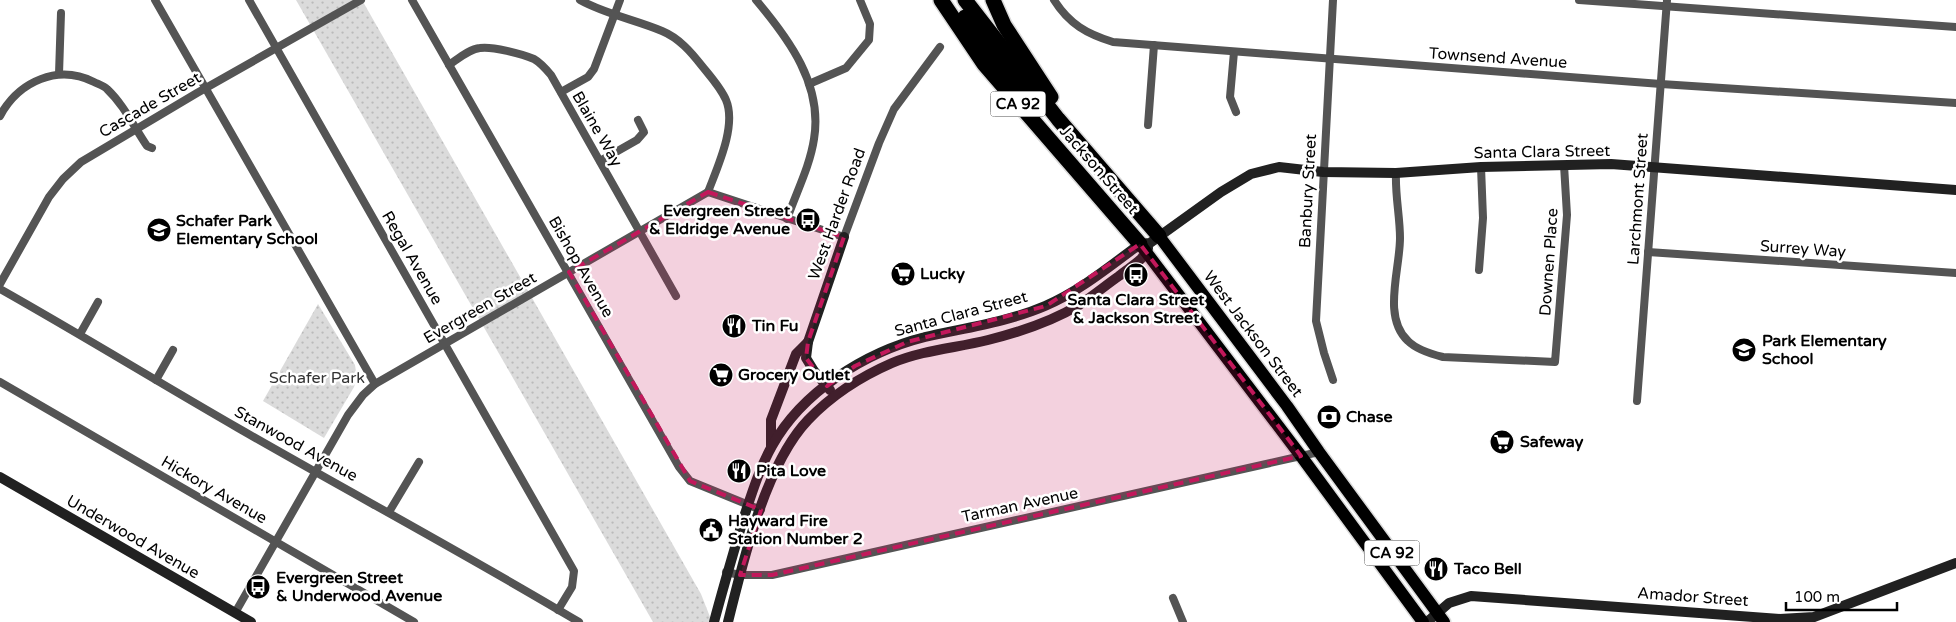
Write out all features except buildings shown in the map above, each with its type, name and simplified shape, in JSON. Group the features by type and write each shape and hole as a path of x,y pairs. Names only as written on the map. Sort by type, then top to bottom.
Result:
{"highway":[{"name":"Jackson Street","path":"941,0 984,64 1149,244"},
{"path":"962,0 1034,108 1149,244"},
{"name":"CA 92","path":"962,0 1064,124"},
{"path":"994,0 1004,25 1064,115 1064,124"},
{"name":"Jackson Street","path":"1064,124 1149,244"}],"main road":[{"name":"Santa Clara Street","path":"761,510 771,481 788,448 806,422 835,396 861,379 892,363 924,352 1017,332 1059,316 1080,304 1149,244 1215,195 1253,173 1279,167 1323,172 1396,173 1481,167 1611,164 1956,190"},
{"name":"West Harder Road","path":"835,396 814,371 806,358 808,342 844,237"},
{"name":"Santa Clara Street","path":"748,504 771,447 795,414 807,401 855,366 907,342 1046,306 1149,244"},
{"name":"West Jackson Street","path":"1149,244 1287,406 1319,452"},
{"name":"CA 92","path":"1149,244 1423,622"},
{"path":"771,447 771,420 796,354 808,342"},
{"name":"CA 92","path":"1319,452 1436,619"},
{"name":"Underwood Avenue","path":"0,477 251,622"},
{"path":"714,622 726,572 748,504"},
{"path":"728,622 761,510"},
{"path":"739,532 752,537"},
{"name":"Amador Street","path":"1436,619 1449,603 1471,596 1780,619 1814,617 1956,563"}],"street":[{"path":"155,0 376,384"},
{"name":"Regal Avenue","path":"249,0 574,571 572,587 558,610"},
{"name":"Cascade Street","path":"0,284 49,197 63,179 81,162 206,88 362,0"},
{"name":"Bishop Avenue","path":"412,0 569,272 678,467 690,481 761,510"},
{"path":"580,0 664,32 678,40 689,50 719,87 727,101 730,114 727,136 708,192 844,237"},
{"path":"561,92 588,77 594,69 620,0"},
{"path":"756,0 781,30 799,57 809,84 816,121 814,141 787,219"},
{"path":"809,84 846,68 868,40 870,24 860,0"},
{"name":"Townsend Avenue","path":"1054,0 1061,11 1078,27 1093,36 1113,42 1661,84 1956,103"},
{"name":"Banbury Street","path":"1333,0 1316,321 1333,380"},
{"path":"1579,0 1667,4 1956,27"},
{"name":"Larchmont Street","path":"1637,401 1667,4"},
{"path":"59,74 61,13"},
{"path":"1148,125 1154,45"},
{"name":"West Harder Road","path":"844,237 879,143 894,109 940,47"},
{"name":"Blaine Way","path":"449,65 478,48 498,50 534,59 543,65 561,92 676,296"},
{"path":"1234,52 1230,97 1236,112"},
{"path":"0,116 17,92 38,79 59,74 83,77 106,88 122,106 147,146 152,148"},
{"path":"600,161 637,140 644,132 638,120"},
{"name":"Downen Place","path":"1396,173 1400,239 1393,310 1398,326 1408,341 1425,352 1443,357 1556,362 1568,215 1564,165"},
{"path":"1479,270 1484,218 1481,167"},
{"name":"Evergreen Street","path":"235,612 351,410 364,394 376,384 708,192"},
{"name":"Surrey Way","path":"1648,252 1956,273"},
{"name":"Stanwood Avenue","path":"0,289 579,622"},
{"path":"80,334 98,302"},
{"path":"156,380 173,350"},
{"name":"Hickory Avenue","path":"0,382 414,622"},
{"name":"Tarman Avenue","path":"726,572 740,576 772,575 1319,452"},
{"path":"389,512 419,462"},
{"path":"1173,598 1183,622"}],"highlighted area":[{"path":"708,192 844,237 808,342 806,358 827,386 855,366 907,342 1046,306 1140,244 1301,456 772,575 740,575 761,510 690,481 569,272"}],"green space":[{"path":"296,0 362,0 701,594 712,622 653,622"},
{"name":"Schafer Park","path":"318,304 355,365 357,378 354,387 324,438 263,401"}],"place":[{"name":"Evergreen Street & Eldridge Avenue","path":"808,220"},
{"name":"Schafer Park Elementary School","path":"159,230"},
{"name":"Lucky","path":"903,274"},
{"name":"Santa Clara Street & Jackson Street","path":"1136,275"},
{"name":"Tin Fu","path":"734,326"},
{"name":"Park Elementary School","path":"1744,350"},
{"name":"Grocery Outlet","path":"721,375"},
{"name":"Chase","path":"1329,417"},
{"name":"Safeway","path":"1502,442"},
{"name":"Pita Love","path":"739,471"},
{"name":"Hayward Fire Station Number 2","path":"711,530"},
{"name":"Taco Bell","path":"1436,569"},
{"name":"Evergreen Street & Underwood Avenue","path":"258,587"}]}
